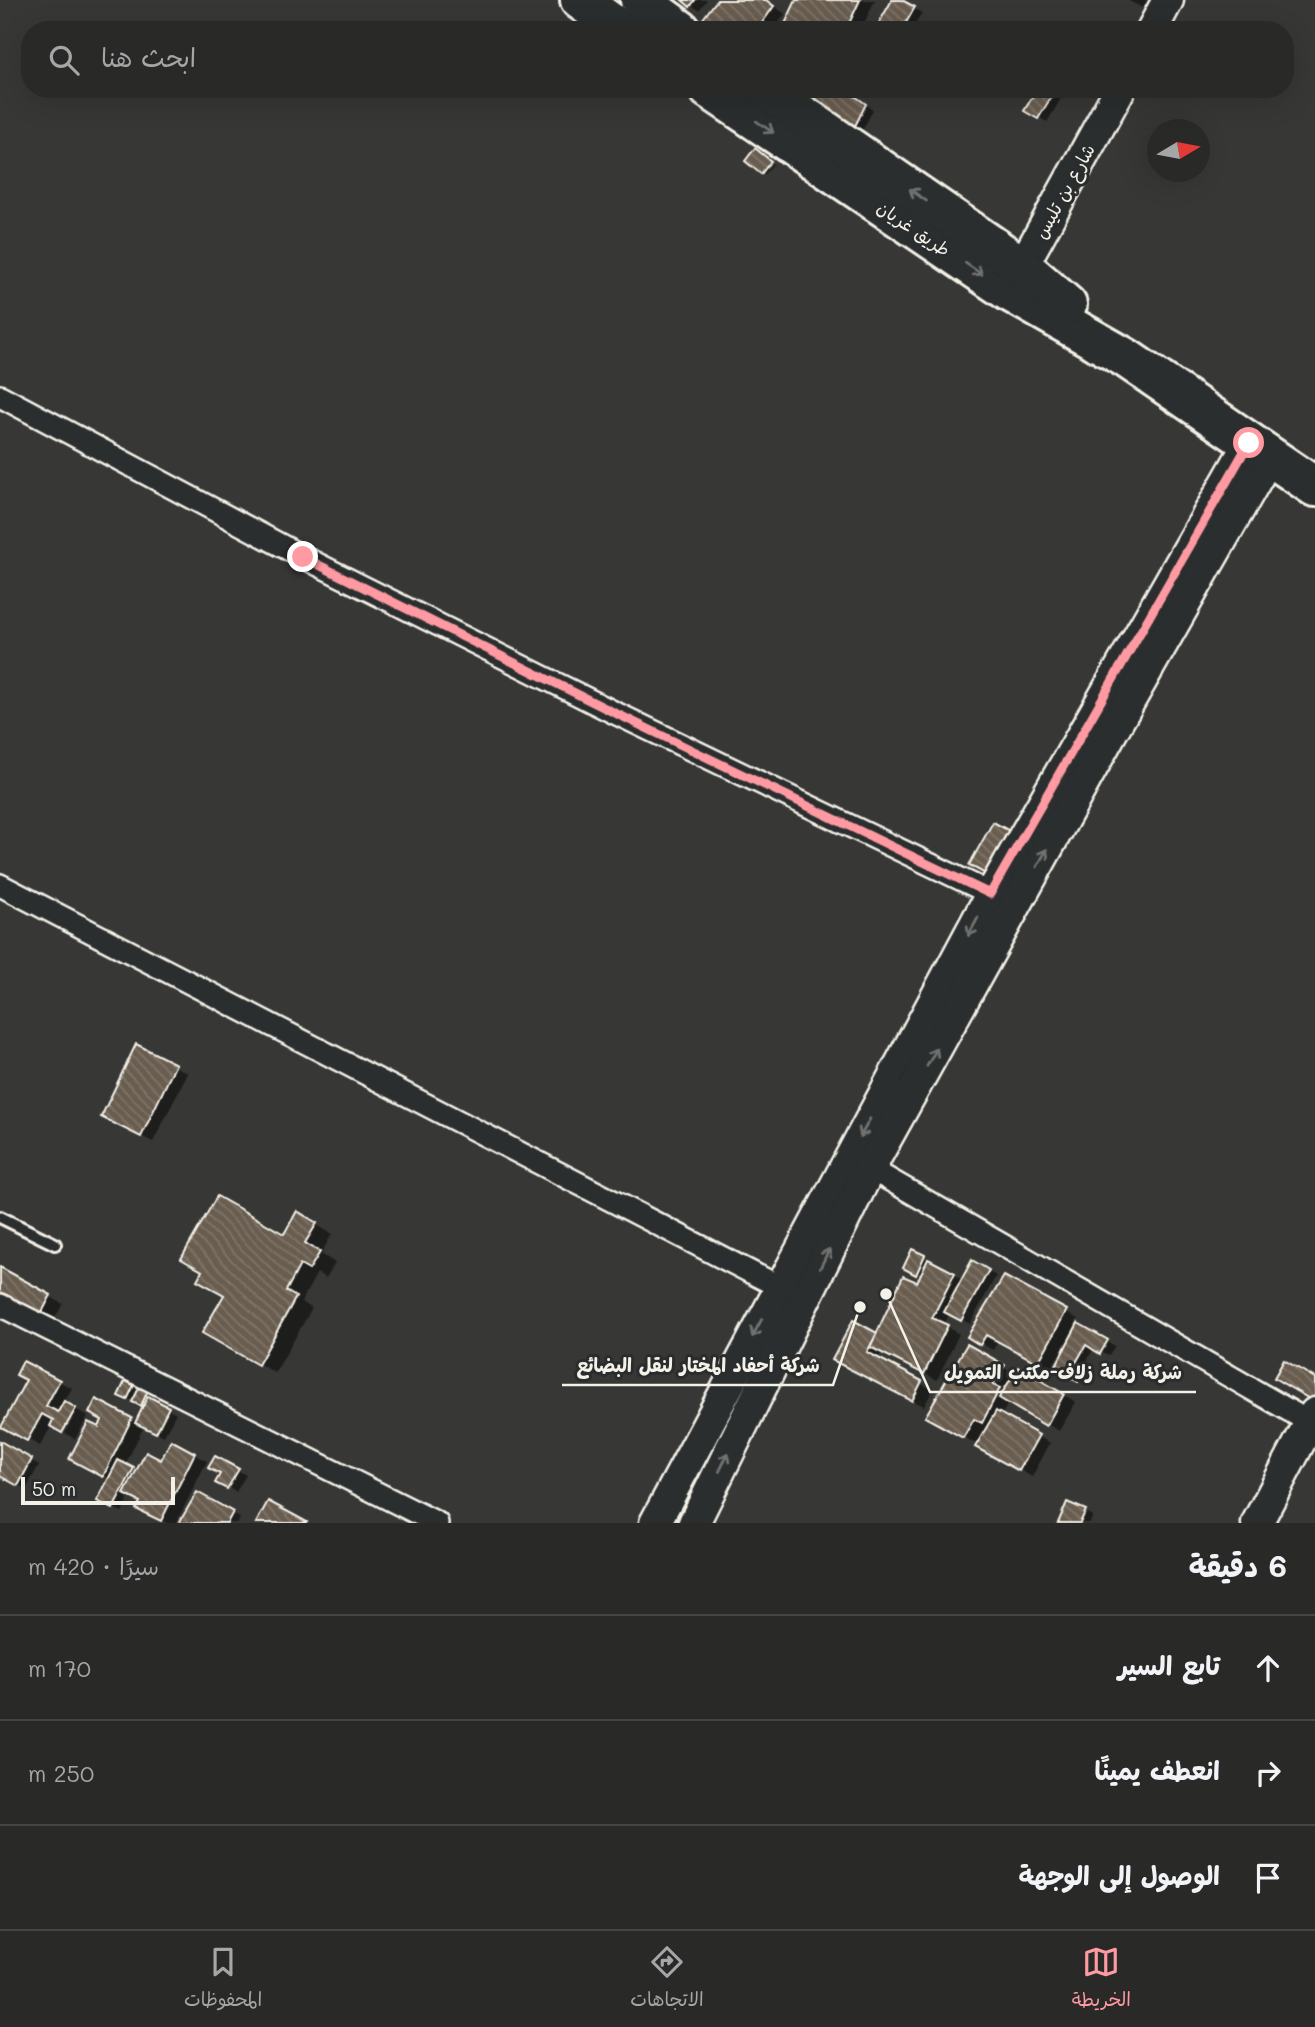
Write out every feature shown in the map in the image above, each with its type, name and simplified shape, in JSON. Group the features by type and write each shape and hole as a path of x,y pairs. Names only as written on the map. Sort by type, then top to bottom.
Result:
{"highway":[{"path":"580,0 609,21"},
{"path":"640,0 669,21"},
{"name":"طريق غريان","path":"723,98 1015,279"},
{"name":"طريق غريان","path":"777,98 1015,279 1259,450 1315,486"}],"street":[{"path":"1157,21 1168,0"},
{"name":"شارع بن تليس","path":"1015,279 1114,98"},
{"path":"0,397 303,557 611,711 1003,899"},
{"path":"655,1523 792,1294 860,1162 1003,899 1259,450"},
{"path":"0,885 792,1294"},
{"path":"860,1162 1312,1418 1257,1523"},
{"path":"694,1523 792,1294"},
{"path":"0,1305 437,1523"}],"lane":[{"path":"0,1217 55,1244"}],"building":[{"path":"682,0 695,0 690,7"},
{"path":"717,0 766,0 774,6 763,21 702,20"},
{"path":"796,0 860,0 850,21 786,21"},
{"path":"892,0 902,0 915,7 907,21 880,21"},
{"path":"815,98 858,98 866,104 854,128"},
{"path":"1032,98 1051,98 1038,119 1024,111"},
{"path":"755,148 771,161 761,174 745,161"},
{"path":"993,822 1015,834 991,877 969,865"},
{"path":"136,1044 176,1064 141,1137 101,1117"},
{"path":"217,1196 284,1234 297,1211 317,1223 305,1243 320,1252 309,1270 300,1265 286,1291 296,1297 258,1365 202,1333 224,1295 197,1280 202,1271 181,1259"},
{"path":"912,1249 925,1255 916,1275 903,1268"},
{"path":"928,1259 955,1273 932,1318 948,1325 924,1374 870,1347 903,1276 917,1282"},
{"path":"972,1260 989,1270 961,1321 944,1312"},
{"path":"0,1267 51,1295 40,1316 0,1293"},
{"path":"1004,1276 1067,1310 1038,1363 986,1335 980,1345 967,1337"},
{"path":"853,1320 877,1333 867,1352 922,1381 912,1401 832,1360"},
{"path":"1078,1323 1108,1340 1100,1354 1086,1345 1074,1366 1084,1371 1078,1382 1054,1369"},
{"path":"967,1344 1005,1365 993,1385 1000,1388 982,1423 974,1419 963,1438 925,1417"},
{"path":"1284,1360 1315,1378 1313,1401 1274,1378"},
{"path":"23,1361 60,1380 46,1406 58,1412 64,1401 76,1408 62,1433 50,1426 53,1420 42,1414 27,1441 1,1427 26,1380 16,1375"},
{"path":"1018,1367 1064,1394 1046,1426 999,1398"},
{"path":"126,1379 135,1383 127,1400 118,1396"},
{"path":"141,1384 149,1388 141,1406 132,1402"},
{"path":"148,1396 169,1407 156,1433 135,1423"},
{"path":"96,1399 132,1418 103,1477 69,1459 88,1422 99,1427 102,1420 89,1413"},
{"path":"996,1411 1039,1435 1019,1471 975,1447"},
{"path":"171,1440 195,1453 161,1521 136,1509 140,1502 124,1494 146,1452 161,1460"},
{"path":"0,1441 32,1459 18,1486 0,1476"},
{"path":"215,1456 239,1469 227,1489 215,1483 220,1474 208,1468"},
{"path":"118,1460 134,1468 113,1509 97,1501"},
{"path":"197,1492 233,1512 227,1523 179,1523"},
{"path":"268,1501 307,1522 256,1523"},
{"path":"1067,1502 1086,1510 1080,1523 1058,1523"}],"place":[{"name":"شركة رملة زلاف-مكتب التمويل","path":"886,1294"},
{"name":"شركة أحفاد المختار لنقل البضائع","path":"860,1307"}],"route":[{"path":"303,557 611,711 990,894 1249,443"}]}
